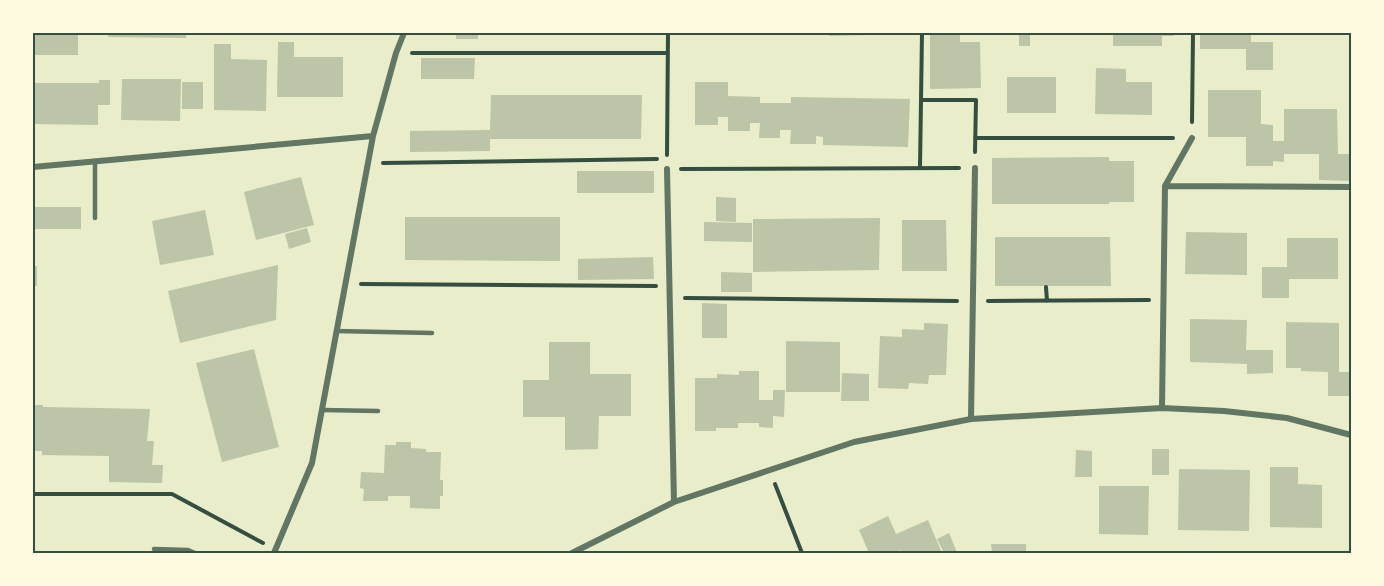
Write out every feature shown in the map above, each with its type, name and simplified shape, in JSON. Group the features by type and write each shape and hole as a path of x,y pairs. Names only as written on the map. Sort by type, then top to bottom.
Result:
{"street":[{"path":"283,553 275,552 312,463 373,136 396,53 404,33"},
{"path":"33,167 373,136"},
{"path":"1162,408 1165,186 1192,138"},
{"path":"971,420 975,168"},
{"path":"667,169 674,502"},
{"path":"1165,186 1351,187"},
{"path":"573,553 674,502 769,470 854,442 971,420 1162,408 1224,411 1287,418 1351,435"}],"lane":[{"path":"95,161 95,218"},
{"path":"336,331 432,333"},
{"path":"322,410 378,411"},
{"path":"154,549 188,550 195,553"}],"path":[{"path":"368,163 667,158 668,33"},
{"path":"920,167 922,33"},
{"path":"975,138 1192,138 1193,33"},
{"path":"396,53 668,53"},
{"path":"667,169 975,168 976,100 922,100"},
{"path":"345,284 669,286"},
{"path":"1046,287 1047,301"},
{"path":"670,297 972,301 1164,300"},
{"path":"769,470 802,553"},
{"path":"33,494 172,494 275,552"}],"building":[{"path":"33,33 78,33 78,55 33,55"},
{"path":"108,33 186,33 186,38 108,37"},
{"path":"456,33 478,33 478,39 456,39"},
{"path":"829,33 868,33 868,35 829,36"},
{"path":"930,33 960,33 960,42 980,42 981,88 930,89"},
{"path":"1019,33 1030,33 1030,46 1019,46"},
{"path":"1113,33 1174,33 1174,36 1162,36 1162,46 1113,46"},
{"path":"1200,33 1251,33 1251,42 1273,42 1273,70 1246,70 1246,49 1200,49"},
{"path":"278,42 294,42 294,57 343,57 343,97 277,97"},
{"path":"214,44 231,44 231,59 267,60 266,111 214,110"},
{"path":"421,58 475,58 474,79 421,79"},
{"path":"1096,68 1126,69 1126,82 1152,82 1152,115 1095,114"},
{"path":"1007,77 1056,77 1056,113 1007,113"},
{"path":"122,79 181,79 180,121 121,120"},
{"path":"99,80 110,80 110,105 98,105 98,125 33,124 33,83 99,83"},
{"path":"182,82 203,82 203,109 182,109"},
{"path":"695,82 728,82 728,96 760,97 760,103 791,103 791,97 910,99 908,147 823,145 823,137 816,136 816,144 790,144 791,130 780,130 780,138 759,138 760,123 750,123 750,131 728,131 728,117 718,117 718,125 695,125"},
{"path":"1208,90 1261,90 1261,124 1273,125 1273,141 1284,141 1284,109 1337,109 1338,154 1351,154 1350,181 1319,180 1319,154 1284,154 1284,162 1273,161 1273,166 1246,166 1246,137 1208,137"},
{"path":"491,95 642,95 641,139 490,139 490,151 410,152 410,131 490,130"},
{"path":"1109,157 1109,161 1134,161 1134,202 992,204 992,158"},
{"path":"577,171 654,171 654,193 577,193"},
{"path":"301,177 314,225 256,240 244,192"},
{"path":"716,197 736,198 736,222 716,221"},
{"path":"33,207 81,207 81,229 33,229"},
{"path":"205,210 214,255 160,265 152,221"},
{"path":"405,217 560,217 560,261 405,260"},
{"path":"880,218 879,270 753,272 753,219"},
{"path":"902,220 946,220 947,271 902,271"},
{"path":"704,222 752,223 752,242 704,241"},
{"path":"307,228 311,242 289,249 285,234"},
{"path":"1186,232 1247,233 1247,275 1185,274"},
{"path":"995,237 1110,237 1111,286 995,286"},
{"path":"1287,238 1338,238 1338,279 1289,279 1289,298 1262,298 1262,267 1287,267"},
{"path":"653,257 654,279 578,280 578,259"},
{"path":"278,265 276,320 180,343 168,291"},
{"path":"33,266 37,266 37,286 33,286"},
{"path":"721,272 752,273 752,292 721,292"},
{"path":"702,303 727,304 727,338 702,338"},
{"path":"1190,319 1247,320 1246,350 1273,350 1273,373 1247,374 1247,364 1190,362"},
{"path":"1286,322 1339,323 1339,372 1351,372 1351,396 1328,396 1328,372 1286,368"},
{"path":"924,323 948,324 946,375 929,375 928,384 909,383 908,389 878,388 880,336 902,337 902,329 924,330"},
{"path":"786,341 840,342 840,392 786,392"},
{"path":"549,342 590,342 590,374 631,374 631,416 599,416 598,449 565,450 565,417 523,417 523,380 549,380"},
{"path":"254,349 279,447 222,462 196,363"},
{"path":"739,371 759,371 759,400 773,400 773,390 785,390 784,417 773,416 773,428 759,427 759,423 738,423 738,428 695,431 695,378 717,378 717,374 739,375"},
{"path":"842,373 869,374 869,401 841,401"},
{"path":"33,405 150,409 147,441 154,441 152,465 163,465 162,483 109,482 109,456 42,455 42,451 33,451"},
{"path":"396,442 411,442 411,448 426,449 426,452 441,452 440,480 443,480 443,496 440,496 440,509 410,508 410,496 388,496 388,501 363,501 364,489 360,488 361,472 384,473 385,445 396,445"},
{"path":"1152,449 1169,449 1169,475 1152,475"},
{"path":"1076,450 1092,451 1092,477 1075,477"},
{"path":"1270,467 1298,467 1298,484 1322,485 1322,528 1270,527"},
{"path":"1179,469 1250,470 1249,531 1178,530"},
{"path":"1099,486 1149,486 1148,535 1099,534"},
{"path":"888,516 896,534 928,520 942,553 901,553 900,550 894,553 869,553 859,530"},
{"path":"949,533 956,553 944,553 937,539"},
{"path":"991,544 1026,544 1026,553 992,553"}]}
